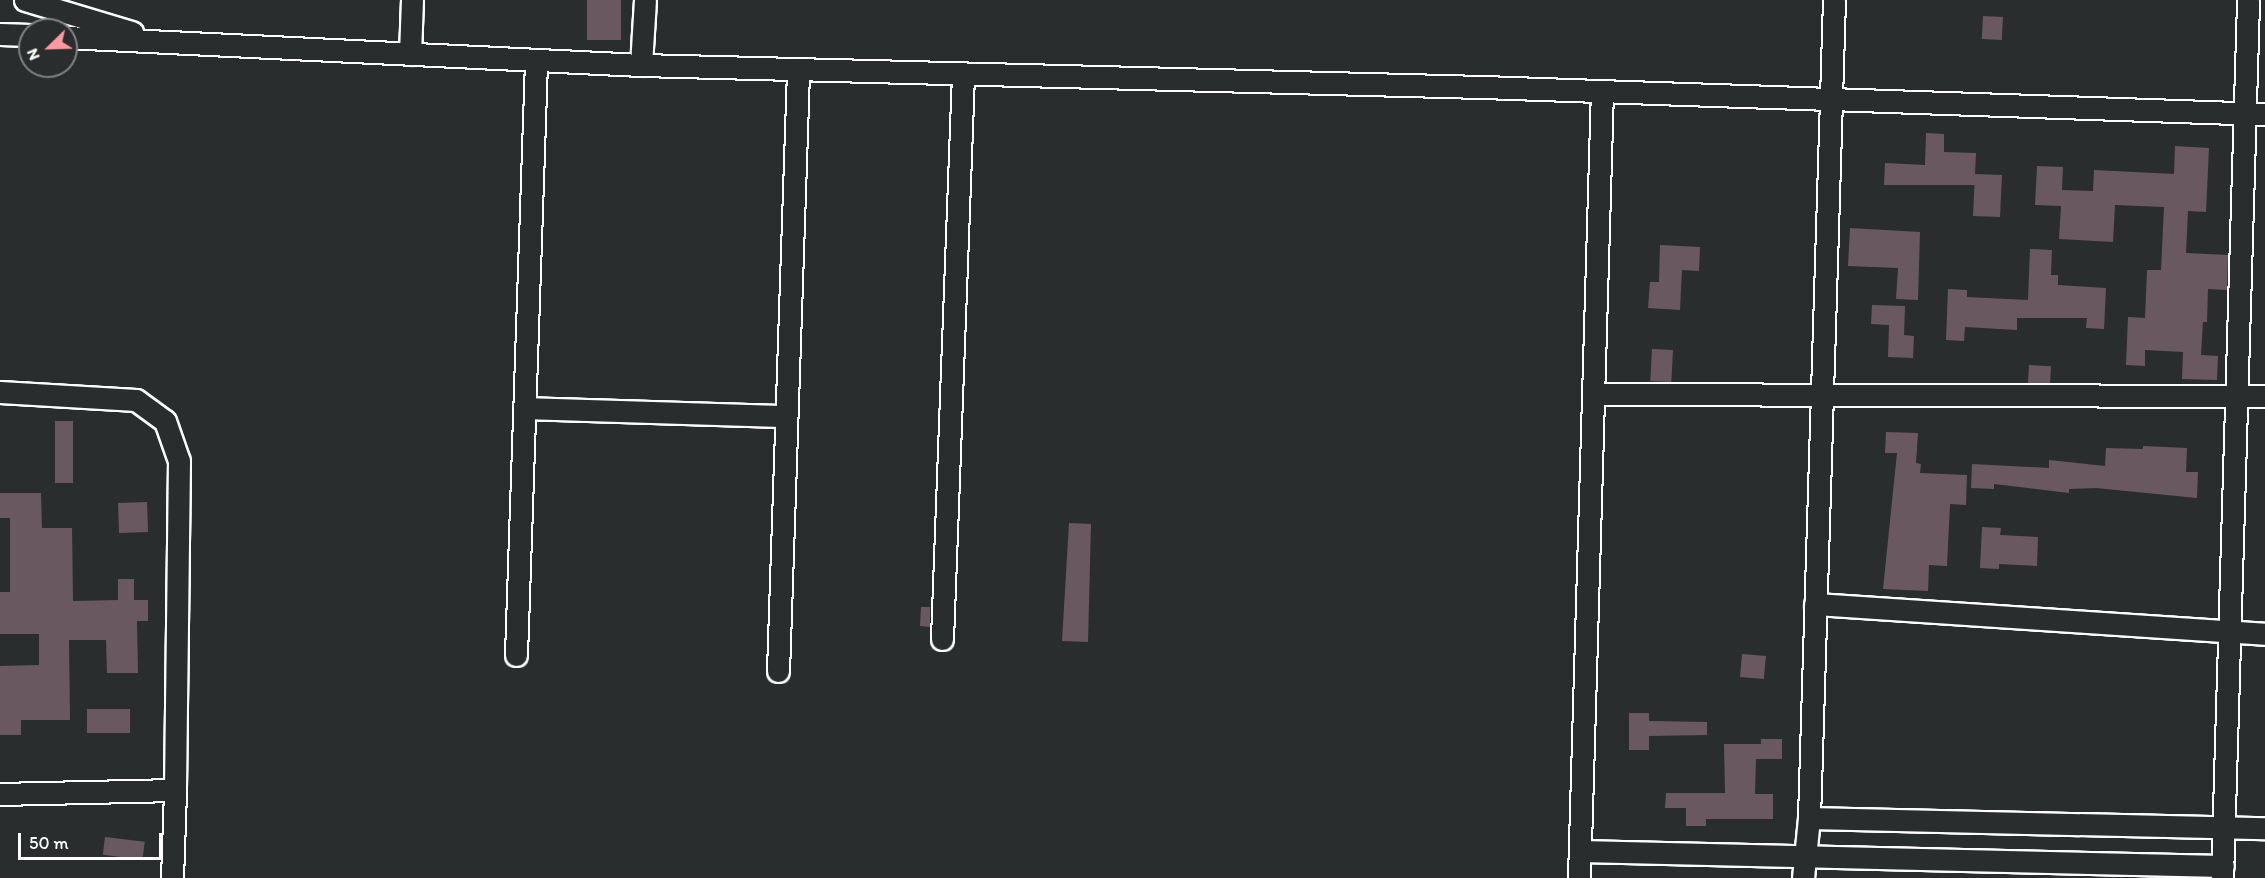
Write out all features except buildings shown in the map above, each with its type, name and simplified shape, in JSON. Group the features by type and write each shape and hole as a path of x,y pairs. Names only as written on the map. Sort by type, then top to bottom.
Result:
{"street":[{"path":"25,0 164,42"},
{"path":"410,54 412,0"},
{"path":"641,65 645,0"},
{"path":"1803,878 1803,856 1809,818 1834,0"},
{"path":"1580,851 1803,856 2223,872 2242,113 2248,0"},
{"path":"0,34 18,35"},
{"path":"78,38 641,65 1602,91 2265,114"},
{"path":"516,655 536,60"},
{"path":"778,671 798,70"},
{"path":"942,639 963,74"},
{"path":"1579,878 1602,91"},
{"path":"0,392 136,400 165,421 178,461 172,878"},
{"path":"1593,394 2265,396"},
{"path":"525,408 786,416"},
{"path":"1815,604 2265,634"},
{"path":"0,794 175,790"},
{"path":"1809,818 2265,828"}]}
